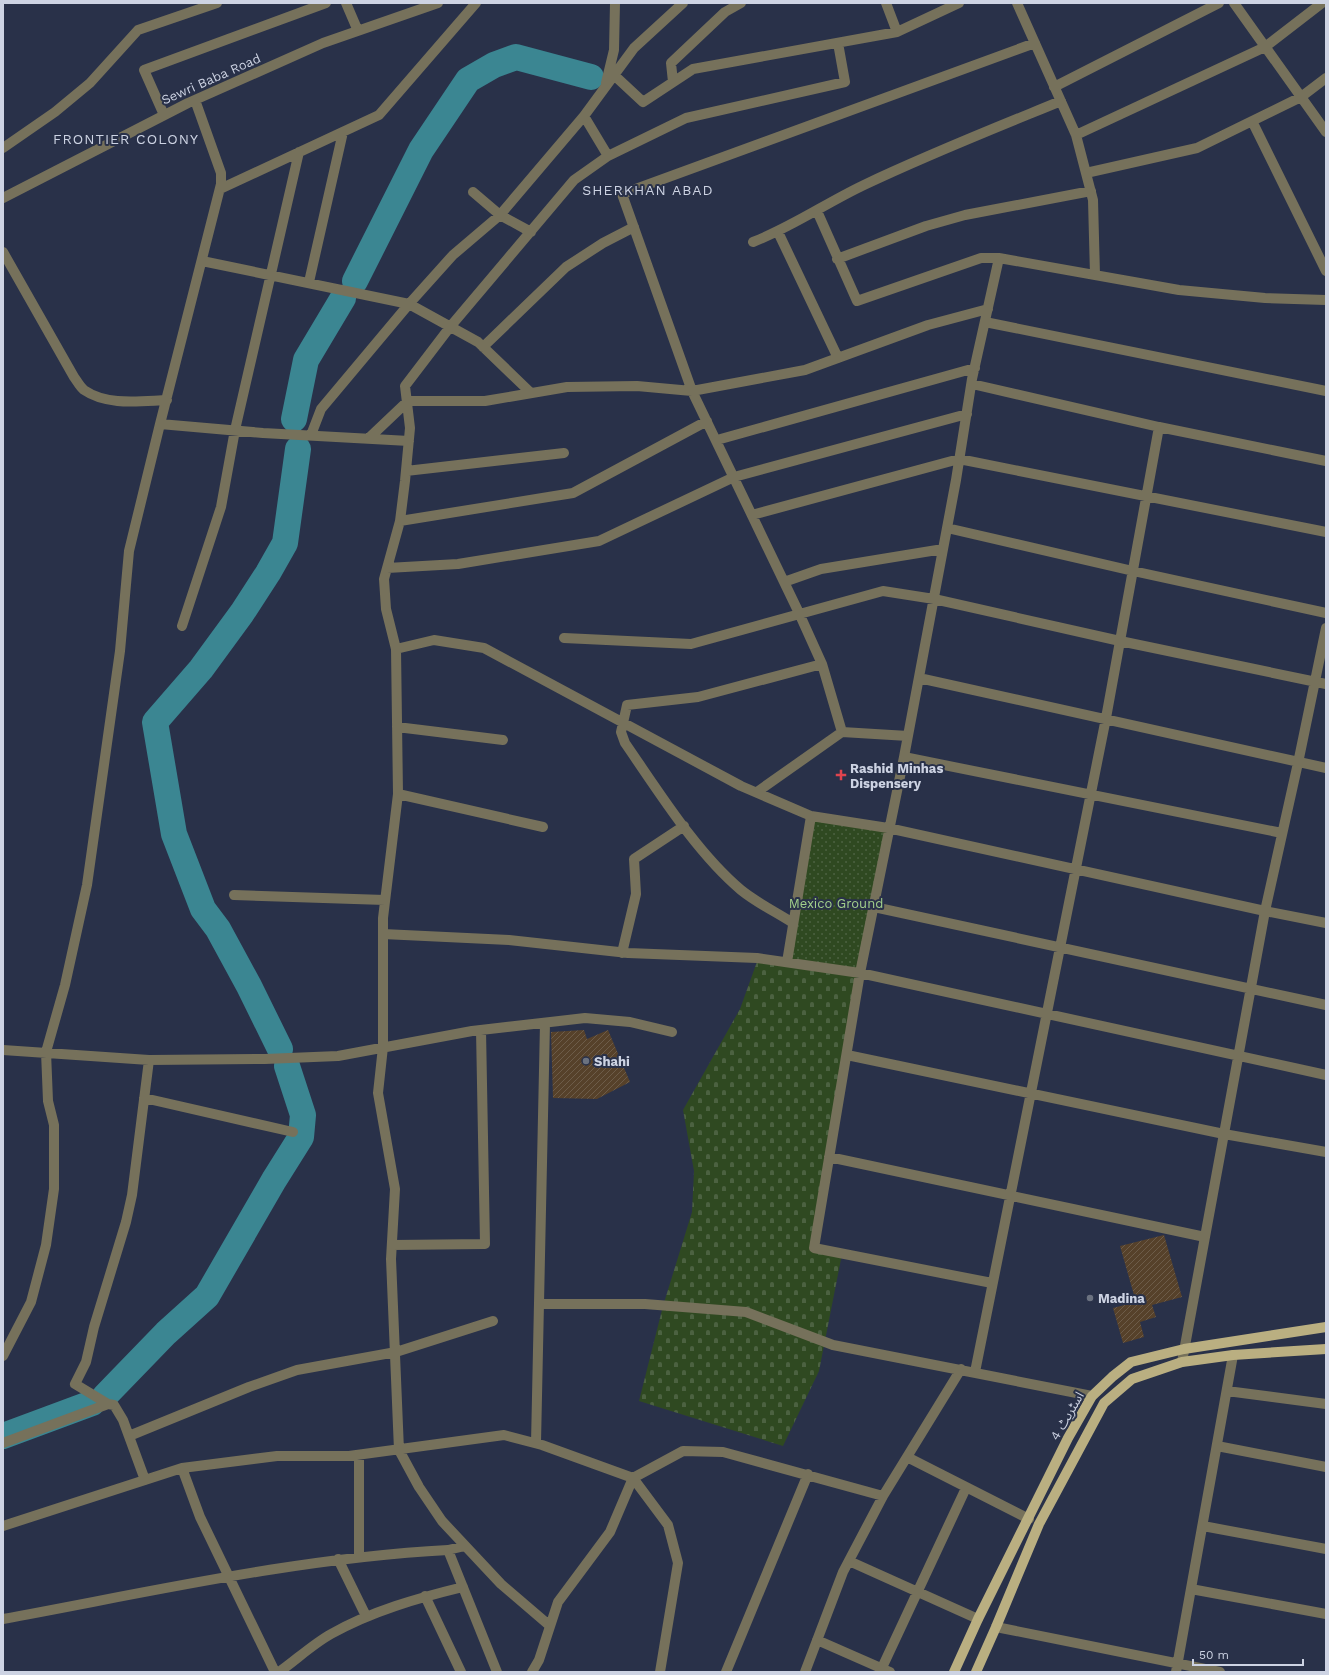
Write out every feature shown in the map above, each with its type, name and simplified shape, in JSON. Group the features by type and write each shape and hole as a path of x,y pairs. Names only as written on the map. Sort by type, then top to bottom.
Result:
{"main road":[{"name":"اسٹریٹ 4","path":"954,1672 978,1619 1068,1438 1092,1396 1112,1377 1132,1362 1184,1349 1326,1327"},
{"name":"اسٹریٹ 4","path":"976,1672 1039,1524 1104,1403 1132,1379 1182,1362 1233,1355 1326,1349"}],"street":[{"path":"3,148 55,112 90,82 138,30 216,3"},
{"path":"164,115 144,70 326,3"},
{"path":"346,3 358,31"},
{"name":"Sewri Baba Road","path":"3,198 195,100 324,43 358,31 417,6 438,3"},
{"path":"220,189 379,115 476,3"},
{"path":"606,87 614,50 614,3"},
{"path":"311,435 321,409 409,304 453,255 500,215 584,116 634,48 683,3"},
{"path":"673,82 671,64 725,12 741,3"},
{"path":"886,3 897,32"},
{"path":"614,75 643,102 693,69 897,32 959,3"},
{"path":"1017,3 1076,135 1093,200 1095,275"},
{"path":"1054,87 1220,3"},
{"path":"1234,3 1326,132"},
{"path":"1076,135 1265,47 1322,3"},
{"path":"550,1626 502,1584 442,1521 419,1487 399,1450 392,1245 394,1189 378,1093 383,1047 383,934 385,900 398,794 396,649 386,609 384,579 400,521 406,471 410,428 408,401 405,386 450,327 574,180 608,156 686,118 845,82 838,42"},
{"path":"842,732 822,664 717,440 692,392 622,194 1035,43"},
{"path":"1086,173 1197,148 1301,97 1326,78"},
{"path":"5,1349 31,1302 46,1245 54,1189 54,1125 48,1101 46,1052 66,985 87,885 120,651 129,551 220,189 222,173 195,100"},
{"path":"753,242 778,232 862,186 960,142 1061,101"},
{"path":"584,116 608,156"},
{"path":"1252,121 1326,271"},
{"path":"309,282 343,132"},
{"path":"182,626 221,507 235,430 299,152"},
{"path":"473,192 500,215 531,232"},
{"path":"837,259 926,226 965,215 1091,192"},
{"path":"817,211 837,259 857,301 981,258 999,258 1179,290 1265,298 1326,300"},
{"path":"483,347 566,267 603,243 634,227"},
{"path":"778,232 838,358"},
{"path":"3,252 74,378 83,389 96,396 111,400 166,400"},
{"path":"992,1283 814,1248 860,973 934,600 975,368 999,258"},
{"path":"202,261 309,282 409,304 478,342 531,393"},
{"path":"369,438 408,401 485,400 567,388 637,386 692,392 805,370 928,325 988,309"},
{"path":"985,322 1326,391"},
{"path":"717,440 975,368"},
{"path":"972,384 1159,427 1326,461"},
{"path":"387,568 458,564 599,542 734,477 967,414"},
{"path":"400,521 573,493 707,421"},
{"path":"160,424 409,441"},
{"path":"975,1372 1106,718 1159,427"},
{"path":"406,471 564,453"},
{"path":"752,515 959,459 1326,532"},
{"path":"947,528 1133,571 1326,613"},
{"path":"784,582 821,569 943,549"},
{"path":"564,638 691,644 883,591 934,600 1326,684"},
{"path":"1182,1362 1265,911 1326,628"},
{"path":"396,649 434,640 484,648 757,792 811,816 888,828 1265,911 1326,923"},
{"path":"793,923 742,890 716,865 684,826 625,743 621,732 622,721 627,706 698,697 822,664"},
{"path":"919,678 1106,718 1298,763 1326,768"},
{"path":"397,727 503,740"},
{"path":"757,792 842,732 908,736"},
{"path":"904,757 1282,833"},
{"path":"398,794 543,827"},
{"path":"787,962 811,816"},
{"path":"622,952 636,894 634,859 684,826"},
{"path":"234,895 385,900"},
{"path":"874,907 1326,1005"},
{"path":"383,934 509,940 622,952 757,958 787,962 860,973 1326,1076"},
{"path":"3,1050 149,1060 264,1059 338,1056 481,1030 586,1018 630,1022 672,1032"},
{"path":"536,1443 545,1023"},
{"path":"392,1245 485,1244 481,1030"},
{"path":"847,1055 1224,1134 1326,1152"},
{"path":"145,1480 123,1420 114,1405 108,1404 75,1384 86,1362 94,1327 126,1222 132,1194 149,1060"},
{"path":"144,1098 293,1132"},
{"path":"829,1157 1205,1237"},
{"path":"540,1304 645,1304 746,1312 833,1345 1092,1396"},
{"path":"129,1436 250,1387 297,1370 396,1352 493,1321"},
{"path":"1176,1668 1233,1355"},
{"path":"805,1672 849,1561 883,1496 961,1369"},
{"path":"1227,1391 1326,1404"},
{"path":"3,1443 108,1404"},
{"path":"3,1526 182,1468 277,1456 359,1455 504,1435 536,1443 633,1478 668,1525 678,1563 660,1672"},
{"path":"1217,1446 1326,1466"},
{"path":"532,1672 539,1660 558,1602 610,1532 633,1478 683,1451 723,1452 808,1474 883,1496"},
{"path":"359,1455 359,1558"},
{"path":"907,1457 1029,1519"},
{"path":"182,1468 200,1517 274,1672"},
{"path":"726,1672 808,1474"},
{"path":"817,1640 884,1671 918,1591 966,1488"},
{"path":"1202,1526 1326,1549"},
{"path":"3,1619 229,1577 338,1559 448,1550 465,1546"},
{"path":"448,1550 497,1672"},
{"path":"338,1559 366,1616"},
{"path":"849,1561 978,1619"},
{"path":"279,1672 330,1635 366,1616 425,1596 463,1587"},
{"path":"1191,1589 1326,1614"},
{"path":"425,1596 461,1672"},
{"path":"996,1627 1176,1668 1220,1672"}],"green space":[{"name":"Mexico Ground","path":"814,817 887,827 859,973 789,960"},
{"path":"758,959 858,974 814,1248 842,1254 819,1371 783,1446 639,1401 663,1306 692,1212 694,1171 683,1110 740,1009"}],"building":[{"name":"Shahi","path":"584,1030 587,1039 608,1030 630,1082 597,1099 553,1098 551,1032"},
{"path":"1164,1235 1182,1297 1152,1305 1156,1317 1140,1322 1144,1337 1123,1343 1113,1308 1136,1302 1120,1246"}],"waterway":[{"path":"355,281 421,150 468,80 494,65 516,57 591,77"},
{"path":"294,419 306,360 343,298"},
{"path":"280,1049 249,986 218,929 203,909 174,834 155,722 201,669 242,613 268,573 285,543 298,449"},
{"path":"105,1396 166,1333 207,1296 274,1180 301,1137 303,1115 287,1066"},
{"path":"3,1436 92,1403"}],"place":[{"name":"Rashid Minhas Dispensery","path":"841,775"},
{"name":"Shahi","path":"586,1061"},
{"name":"Madina","path":"1090,1298"}],"district":[{"name":"FRONTIER COLONY","path":"126,139"},
{"name":"SHERKHAN ABAD","path":"648,190"}]}
